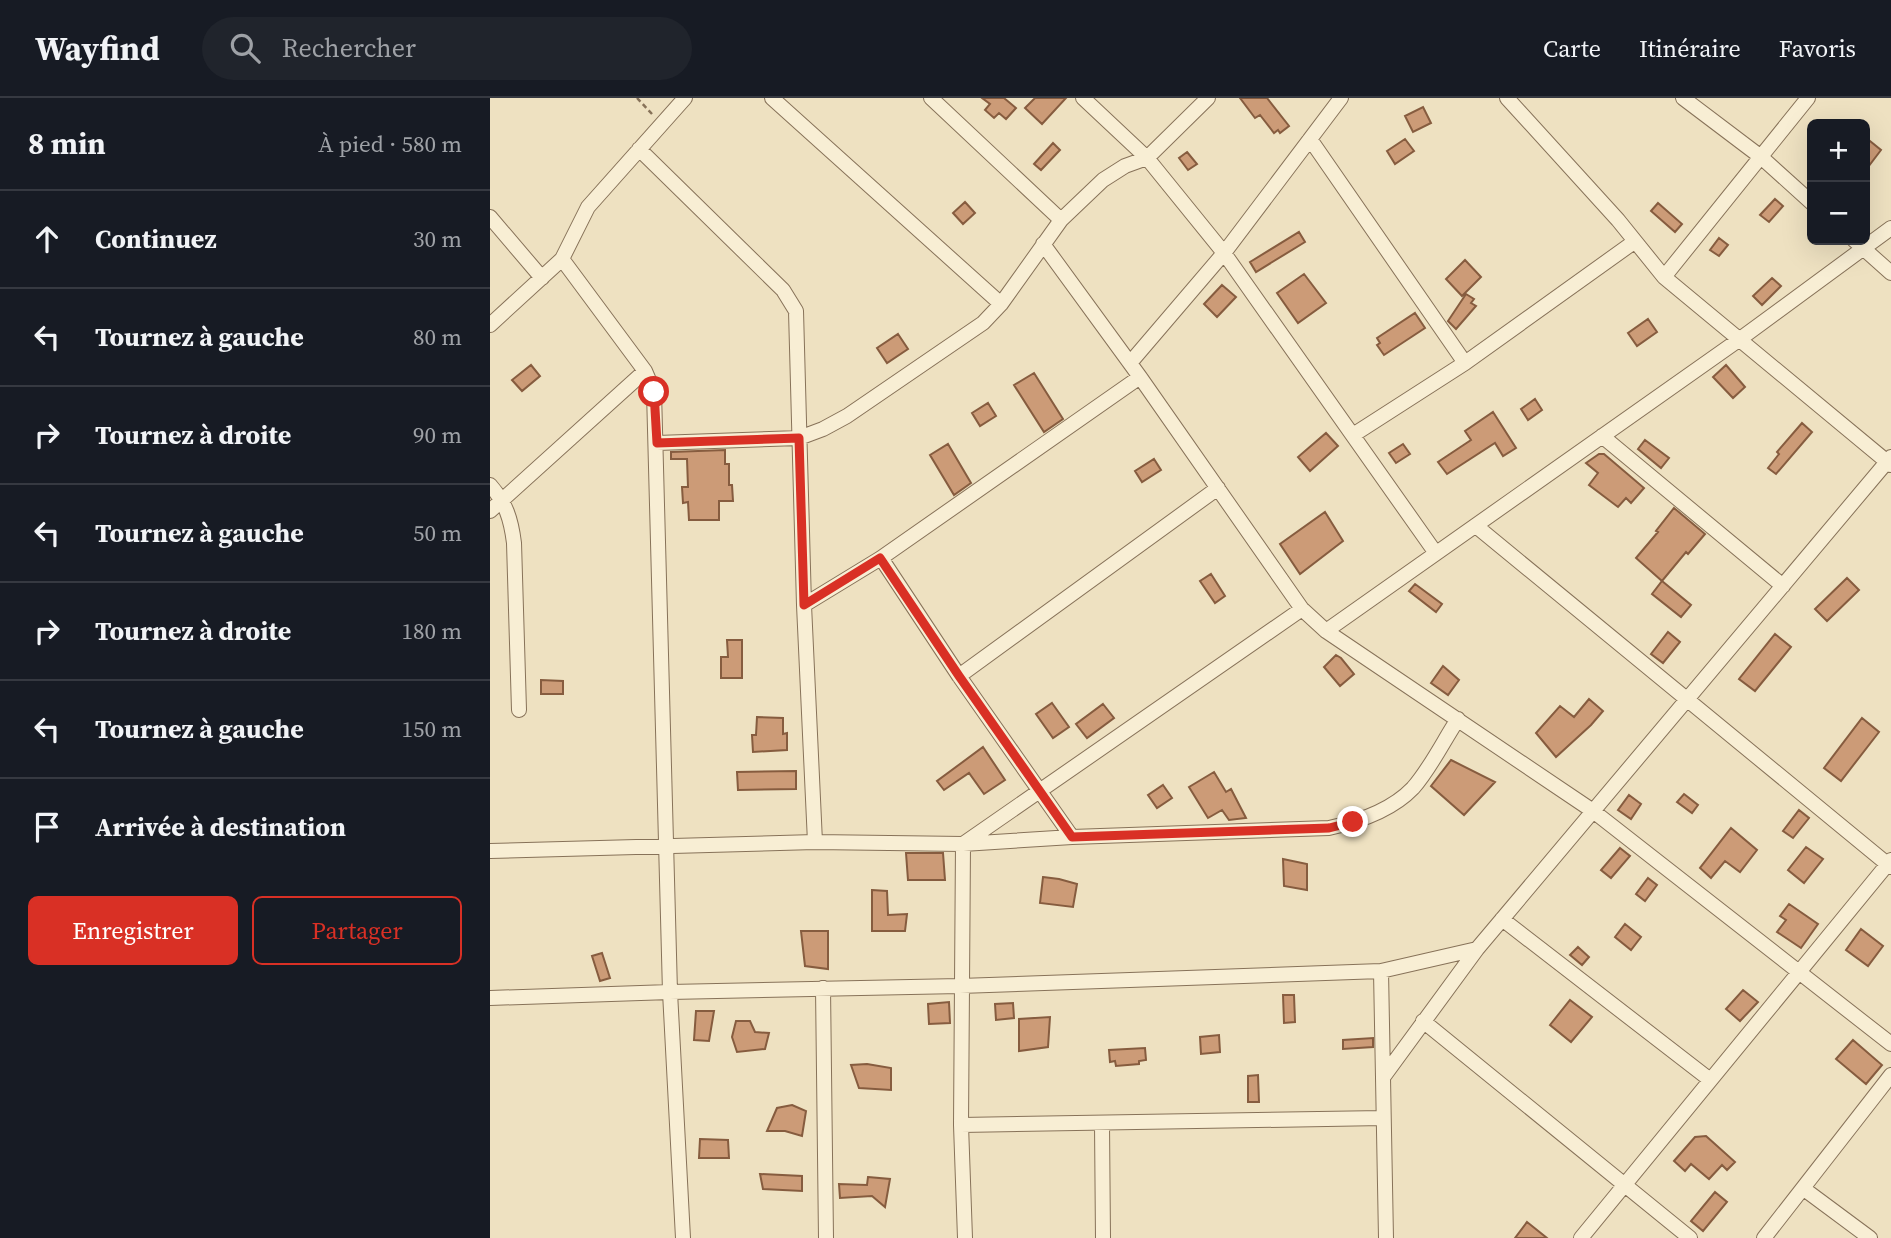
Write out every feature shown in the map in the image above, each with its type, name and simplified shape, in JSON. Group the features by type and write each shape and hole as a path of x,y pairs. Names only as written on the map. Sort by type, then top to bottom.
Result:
{"street":[{"path":"490,325 562,259 588,207 685,98"},
{"path":"931,98 1061,220"},
{"path":"1083,98 1147,158 1224,253 1435,552"},
{"path":"657,443 799,438 823,429 870,401 983,323 1001,304 1061,220 1103,180 1125,166 1147,158 1208,98"},
{"path":"1130,363 1224,253 1341,98"},
{"path":"1384,1076 1477,948 1890,461 1664,277 1507,98"},
{"path":"1684,98 1761,157 1807,198"},
{"path":"1664,277 1808,98"},
{"path":"779,101 1001,304"},
{"path":"1310,139 1465,363"},
{"path":"639,149 783,290 796,311 804,605 815,842"},
{"path":"490,217 541,278"},
{"path":"1870,238 1891,228"},
{"path":"1353,435 1465,363 1634,242"},
{"path":"1043,244 1303,609 1326,631 1593,811 1891,1044"},
{"path":"1326,631 1740,339 1858,245"},
{"path":"1860,245 1891,273"},
{"path":"562,259 645,371 654,392 670,992 683,1238"},
{"path":"490,511 645,371"},
{"path":"804,605 880,558 1140,377"},
{"path":"1602,436 1783,586"},
{"path":"490,485 503,499 511,521 514,543 519,710"},
{"path":"959,676 1218,488"},
{"path":"1476,526 1890,864 1709,1079 1581,1238"},
{"path":"880,558 1072,837"},
{"path":"963,844 1303,609"},
{"path":"490,851 815,842 963,844 1072,837 1329,828 1353,822 1395,802 1412,788 1458,719"},
{"path":"963,844 960,986 965,1238"},
{"path":"1502,919 1709,1079"},
{"path":"490,999 1381,971 1477,948"},
{"path":"1381,971 1388,1237"},
{"path":"823,988 826,1238"},
{"path":"1423,1021 1690,1238"},
{"path":"1764,1238 1891,1075"},
{"path":"961,1125 1383,1118"},
{"path":"1102,1124 1103,1238"},
{"path":"1804,1189 1870,1238"}],"path":[{"path":"637,98 662,124"}],"building":[{"path":"982,98 1004,98 1016,108 1006,119 999,113 994,118 985,110 990,104"},
{"path":"1035,98 1066,98 1042,124 1025,108"},
{"path":"1240,98 1267,98 1289,126 1280,133 1278,130 1274,133 1260,115 1255,118"},
{"path":"1423,107 1431,123 1413,132 1405,116"},
{"path":"1405,139 1414,151 1395,164 1387,151"},
{"path":"1870,141 1881,150 1870,164"},
{"path":"1053,143 1060,150 1041,170 1034,164"},
{"path":"1187,152 1197,164 1188,170 1179,158"},
{"path":"1775,199 1783,206 1769,222 1760,215"},
{"path":"965,202 975,213 963,224 953,213"},
{"path":"1658,203 1682,224 1675,232 1651,211"},
{"path":"1299,232 1305,242 1256,272 1250,262"},
{"path":"1719,238 1728,245 1719,256 1710,250"},
{"path":"1465,260 1481,277 1462,296 1446,279"},
{"path":"1304,274 1326,303 1298,323 1277,293"},
{"path":"1772,278 1781,286 1762,305 1753,296"},
{"path":"1222,285 1236,297 1217,317 1204,304"},
{"path":"1466,294 1474,299 1471,303 1476,306 1456,329 1448,321"},
{"path":"1415,313 1425,328 1384,355 1377,345 1380,343 1377,338"},
{"path":"1648,319 1657,332 1637,346 1628,333"},
{"path":"898,334 908,349 887,363 877,348"},
{"path":"531,365 540,376 522,391 512,380"},
{"path":"1726,365 1745,387 1733,398 1713,377"},
{"path":"1034,373 1063,419 1044,432 1014,385"},
{"path":"1535,399 1542,410 1528,420 1521,409"},
{"path":"988,403 996,416 980,426 972,413"},
{"path":"1493,412 1516,448 1503,456 1495,443 1447,474 1438,462 1471,440 1465,431"},
{"path":"1802,423 1812,432 1776,474 1768,468 1779,454 1777,452"},
{"path":"1326,433 1338,446 1310,471 1298,457"},
{"path":"1645,440 1669,458 1661,468 1638,449"},
{"path":"948,444 971,483 954,495 930,455"},
{"path":"1403,444 1410,454 1396,463 1389,453"},
{"path":"725,450 725,464 729,464 729,485 732,485 733,501 719,501 719,520 689,520 688,502 683,503 682,487 688,487 687,459 671,459 671,452"},
{"path":"1599,454 1604,454 1644,488 1631,503 1626,498 1618,507 1589,485 1598,473 1586,463"},
{"path":"1154,459 1161,470 1142,482 1135,471"},
{"path":"1674,508 1705,534 1662,581 1636,558"},
{"path":"1325,512 1343,541 1300,574 1280,544"},
{"path":"1211,574 1225,596 1215,603 1200,581"},
{"path":"1847,578 1859,590 1827,621 1815,609"},
{"path":"1662,581 1691,605 1681,617 1652,594"},
{"path":"1415,584 1442,604 1436,612 1409,591"},
{"path":"1668,632 1680,642 1663,663 1651,654"},
{"path":"1775,634 1791,647 1755,691 1739,679"},
{"path":"727,640 742,640 742,678 721,678 721,657 728,657"},
{"path":"1336,655 1354,674 1340,686 1324,667"},
{"path":"1443,666 1459,680 1448,695 1431,683"},
{"path":"541,680 563,681 563,694 541,694"},
{"path":"1589,699 1603,711 1556,757 1536,733 1560,706 1574,717"},
{"path":"1052,703 1069,727 1053,738 1036,714"},
{"path":"1103,704 1114,718 1087,738 1076,724"},
{"path":"757,717 783,718 783,734 787,733 787,750 753,752 752,735 756,735"},
{"path":"1862,718 1879,732 1841,781 1824,768"},
{"path":"983,747 1005,780 984,794 969,773 944,790 937,781"},
{"path":"1451,760 1495,782 1464,815 1431,786"},
{"path":"796,771 796,789 738,790 737,772"},
{"path":"1214,772 1226,792 1231,789 1246,818 1229,820 1222,810 1208,818 1189,787"},
{"path":"1163,785 1172,798 1157,808 1148,795"},
{"path":"1684,794 1698,805 1692,813 1677,802"},
{"path":"1629,795 1641,804 1631,819 1618,810"},
{"path":"1799,810 1809,818 1793,838 1783,831"},
{"path":"1731,828 1757,850 1740,872 1725,861 1711,878 1700,868"},
{"path":"1806,847 1823,859 1804,883 1788,870"},
{"path":"1620,848 1630,856 1611,878 1601,870"},
{"path":"906,853 943,853 945,880 908,880"},
{"path":"1283,859 1307,864 1307,890 1284,886"},
{"path":"1043,877 1077,884 1073,907 1040,903"},
{"path":"1648,878 1657,885 1645,901 1636,894"},
{"path":"872,890 887,891 888,915 907,914 905,931 872,931"},
{"path":"1789,904 1818,924 1801,948 1777,932 1786,920 1780,916"},
{"path":"1625,924 1641,937 1631,950 1615,937"},
{"path":"1861,929 1883,946 1868,966 1846,950"},
{"path":"801,931 828,931 828,969 805,966"},
{"path":"1578,947 1589,957 1582,965 1570,955"},
{"path":"602,953 610,978 600,981 592,956"},
{"path":"1743,990 1758,1002 1740,1021 1726,1009"},
{"path":"1283,995 1294,995 1295,1022 1284,1023"},
{"path":"1570,1000 1592,1017 1571,1042 1550,1025"},
{"path":"949,1002 950,1023 929,1024 928,1004"},
{"path":"1013,1003 1014,1018 996,1020 995,1004"},
{"path":"696,1011 714,1011 709,1041 694,1040"},
{"path":"1050,1017 1048,1047 1019,1051 1019,1019"},
{"path":"736,1021 750,1021 755,1032 769,1033 765,1049 737,1052 732,1037"},
{"path":"1219,1035 1220,1052 1201,1054 1200,1037"},
{"path":"1373,1038 1373,1047 1343,1049 1343,1040"},
{"path":"1853,1040 1882,1065 1866,1084 1836,1059"},
{"path":"1145,1048 1146,1060 1139,1061 1139,1064 1116,1066 1115,1061 1110,1062 1109,1050"},
{"path":"867,1064 891,1068 891,1090 859,1088 851,1065"},
{"path":"1258,1075 1259,1102 1248,1102 1248,1076"},
{"path":"792,1105 806,1111 802,1136 785,1131 767,1131 777,1108"},
{"path":"1706,1136 1735,1162 1727,1170 1722,1165 1709,1179 1691,1164 1685,1171 1674,1161 1695,1137"},
{"path":"700,1139 728,1140 729,1158 699,1158"},
{"path":"760,1174 802,1176 802,1191 763,1189"},
{"path":"868,1177 890,1179 885,1207 872,1196 840,1198 839,1184 867,1185"},
{"path":"1715,1192 1727,1202 1703,1231 1691,1221"},
{"path":"1527,1222 1547,1238 1515,1238"}],"route":[{"path":"654,392 657,443 799,438 804,605 880,558 1072,837 1329,828 1353,822"}]}
